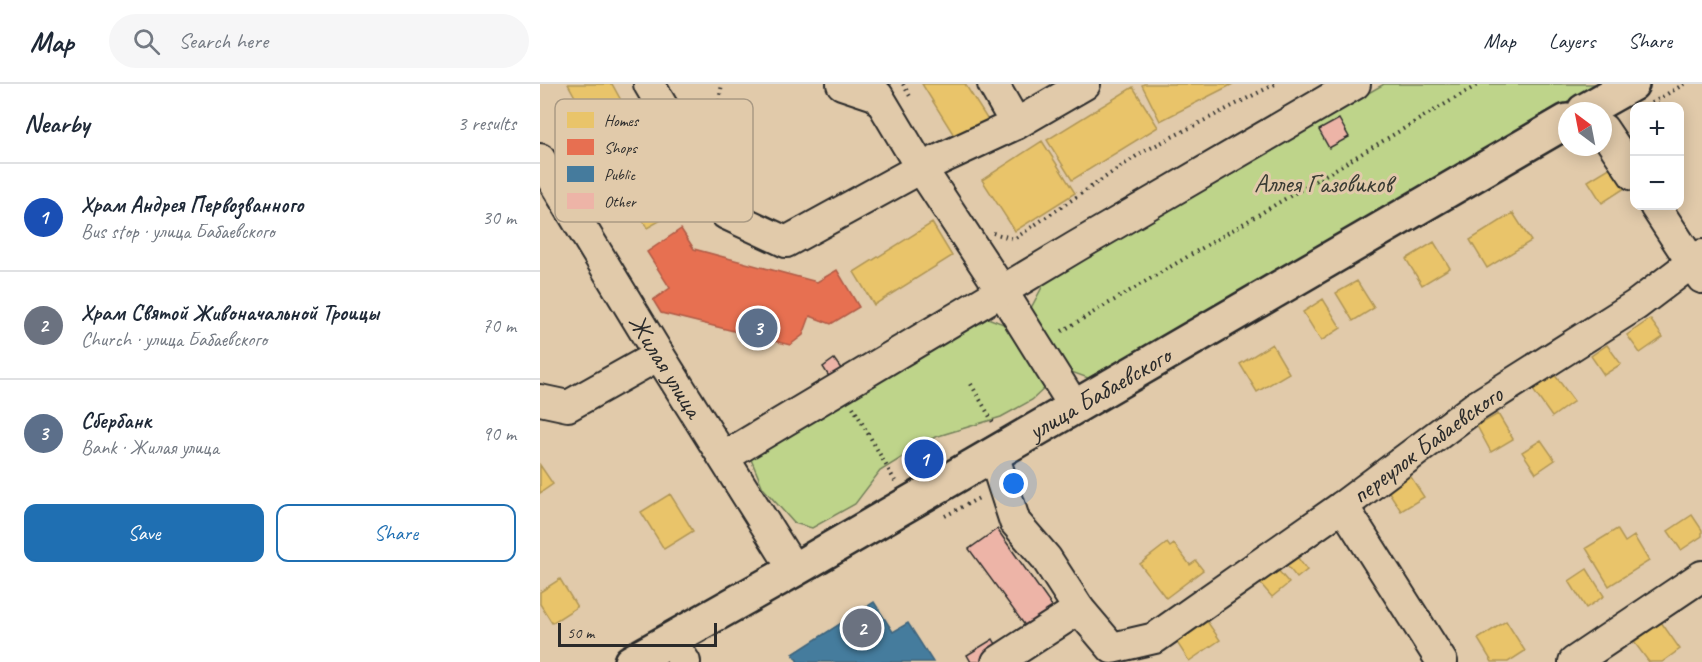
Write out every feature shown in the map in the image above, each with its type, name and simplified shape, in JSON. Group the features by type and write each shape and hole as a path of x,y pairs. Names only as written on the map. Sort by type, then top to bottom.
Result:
{"main road":[{"name":"улица Бабаевского","path":"1607,102 1632,84"},
{"name":"улица Бабаевского","path":"631,662 678,651 794,570 1074,406 1558,132"}],"street":[{"path":"649,84 658,99"},
{"path":"842,84 878,96 921,168 1074,406"},
{"path":"993,84 1016,124"},
{"path":"743,222 786,242 921,168 1016,124 1085,84"},
{"path":"724,457 1355,84"},
{"path":"1612,147 1630,169"},
{"name":"Жилая улица","path":"540,159 555,184"},
{"path":"1658,210 1698,265"},
{"name":"Жилая улица","path":"578,222 794,570"},
{"name":"переулок Бабаевского","path":"1079,609 1112,648 1155,638 1342,506 1475,407 1698,265"},
{"path":"540,400 568,406 659,355"},
{"path":"993,454 1015,522 1046,558 1079,609 997,662"},
{"path":"1342,506 1442,662"},
{"path":"1574,662 1702,576"}],"path":[{"path":"719,99 722,84"},
{"path":"903,84 914,101"},
{"path":"987,224 993,233 1014,239 1141,153 1275,84"},
{"path":"1062,331 1479,84"},
{"path":"1653,102 1684,84"},
{"path":"842,388 896,481"}],"green space":[{"name":"Аллея Газовиков","path":"1384,84 1605,84 1574,102 1558,102 1558,111 1348,233 1088,378 1066,370 1031,308 1047,278"},
{"path":"985,317 1009,326 1048,385 1032,400 1001,417 935,437 880,471 855,504 812,528 794,523 763,488 750,457"}],"building: Homes":[{"path":"568,84 612,84 620,99 576,99"},
{"path":"922,84 965,84 991,125 960,145"},
{"path":"1233,84 1160,121 1142,85"},
{"path":"1133,87 1158,127 1072,180 1047,140"},
{"path":"1042,141 1075,193 1015,231 982,180"},
{"path":"1611,167 1625,188 1602,203 1588,181"},
{"path":"1513,213 1531,241 1487,268 1470,240"},
{"path":"644,222 658,222 647,228"},
{"path":"932,223 952,256 874,305 854,272"},
{"path":"1434,242 1450,268 1422,285 1406,259"},
{"path":"1357,281 1374,308 1353,321 1336,293"},
{"path":"1323,299 1341,328 1321,341 1303,312"},
{"path":"1650,319 1663,337 1640,353 1627,335"},
{"path":"1272,344 1289,373 1257,392 1240,364"},
{"path":"1607,345 1621,364 1604,375 1591,356"},
{"path":"1554,374 1574,401 1552,417 1533,390"},
{"path":"1498,414 1513,439 1491,452 1477,426"},
{"path":"1541,440 1555,460 1536,473 1522,452"},
{"path":"540,465 553,484 540,493"},
{"path":"1409,474 1424,497 1401,511 1387,489"},
{"path":"670,494 693,531 664,549 641,512"},
{"path":"1692,515 1702,530 1702,536 1681,550 1668,531"},
{"path":"1617,529 1625,542 1634,536 1649,561 1609,586 1586,548"},
{"path":"1167,543 1170,547 1174,544 1190,565 1196,561 1203,570 1166,598 1140,564"},
{"path":"1295,554 1307,570 1297,578 1284,562"},
{"path":"1277,569 1289,583 1272,597 1260,583"},
{"path":"1587,569 1604,596 1586,608 1569,581"},
{"path":"560,579 577,607 552,623 540,604 540,592"},
{"path":"1204,617 1220,640 1189,661 1174,638"},
{"path":"1506,621 1525,651 1508,662 1492,662 1478,639"},
{"path":"1661,622 1680,649 1662,662 1649,662 1634,642"}],"building: Shops":[{"path":"681,229 694,249 817,282 837,270 859,307 831,324 810,316 803,335 790,345 661,313 653,300 670,288 647,252"}],"building: Public":[{"path":"874,602 893,632 908,623 933,662 798,662 793,654"}],"building: Other":[{"path":"1339,119 1349,137 1329,148 1319,130"},
{"path":"834,359 842,370 830,378 823,367"},
{"path":"997,529 1056,612 1029,631 969,549"},
{"path":"993,639 1001,653 986,662 971,662 967,655"}],"place":[{"name":"Сбербанк","path":"758,328"},
{"name":"Храм Андрея Первозванного","path":"924,459"},
{"name":"Храм Святой Живоначальной Троицы","path":"862,628"}]}
